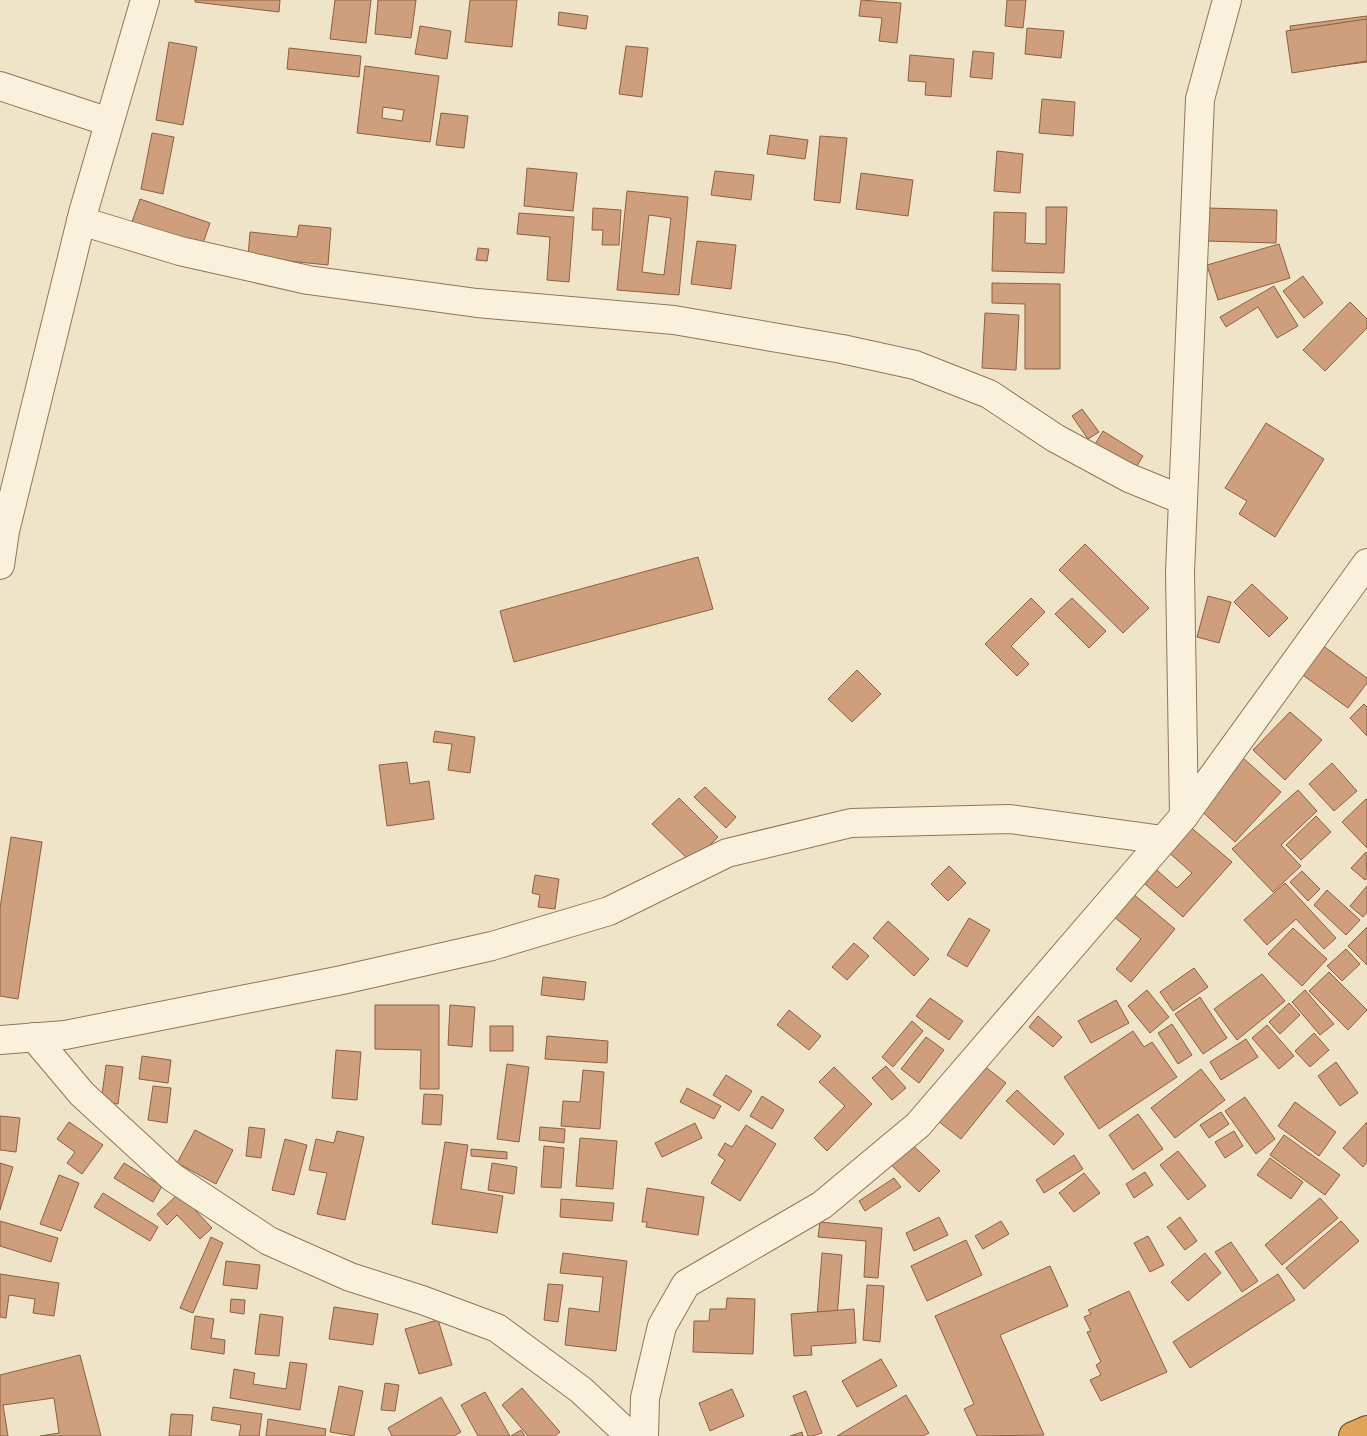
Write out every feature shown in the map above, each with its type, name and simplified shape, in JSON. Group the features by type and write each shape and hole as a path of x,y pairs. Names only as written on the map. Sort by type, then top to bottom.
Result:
{"highway":[{"path":"1353,1436 1367,1430"}],"street":[{"path":"0,565 5,532 81,222 145,0"},
{"path":"1184,816 1180,572 1200,99 1227,0"},
{"path":"0,86 110,122"},
{"path":"81,222 180,251 308,280 477,303 674,320 842,349 915,365 988,394 1055,438 1129,478 1184,500"},
{"path":"644,1436 645,1398 662,1326 686,1284 822,1205 918,1125 1184,816 1367,563"},
{"path":"0,1040 65,1035 332,982 492,946 609,911 727,853 851,823 1010,819 1163,840"},
{"path":"34,1038 82,1094 172,1177 269,1241 350,1277 422,1300 497,1328 581,1390 630,1436"}],"building":[{"path":"195,0 280,0 279,12 195,2"},
{"path":"335,0 371,0 366,43 330,39"},
{"path":"378,0 416,0 411,38 375,34"},
{"path":"470,0 517,0 512,47 465,42"},
{"path":"861,0 901,3 897,43 879,41 882,18 859,16"},
{"path":"1007,0 1026,0 1023,28 1005,26"},
{"path":"559,12 588,16 586,29 558,25"},
{"path":"1367,16 1367,62 1296,71 1290,26"},
{"path":"1367,19 1367,61 1292,73 1286,31"},
{"path":"420,26 451,31 447,59 415,54"},
{"path":"1027,28 1064,31 1061,58 1025,54"},
{"path":"169,42 197,47 183,125 156,120"},
{"path":"626,46 648,48 642,97 619,94"},
{"path":"289,48 361,56 359,77 287,69"},
{"path":"973,51 994,53 992,79 970,77"},
{"path":"910,55 954,59 951,97 925,95 926,82 908,81"},
{"path":"365,66 439,76 430,142 357,133","holes":["383,107 404,110 402,121 382,118"]},
{"path":"1042,99 1075,102 1073,136 1039,133"},
{"path":"441,113 468,116 464,148 436,145"},
{"path":"152,133 174,137 163,194 141,189"},
{"path":"770,135 808,140 805,159 767,154"},
{"path":"820,136 847,138 840,203 814,200"},
{"path":"997,151 1023,154 1020,193 994,191"},
{"path":"527,168 577,173 573,211 524,206"},
{"path":"715,171 754,175 751,200 711,195"},
{"path":"861,173 913,180 908,216 856,209"},
{"path":"627,191 688,197 679,295 617,290","holes":["649,215 671,218 664,275 642,272"]},
{"path":"140,199 210,223 202,246 132,222"},
{"path":"1046,207 1067,207 1064,273 992,271 994,212 1026,213 1025,243 1046,244"},
{"path":"593,208 621,210 619,245 602,245 603,230 592,230"},
{"path":"1207,208 1277,210 1276,243 1206,241"},
{"path":"519,213 574,217 569,282 547,280 550,237 517,234"},
{"path":"299,225 331,228 328,265 248,257 250,232 297,237"},
{"path":"697,241 736,245 731,289 691,284"},
{"path":"1279,244 1290,278 1218,300 1207,265"},
{"path":"478,248 489,249 487,261 476,260"},
{"path":"1303,276 1323,303 1304,318 1283,291"},
{"path":"992,283 1060,284 1060,369 1025,369 1025,304 992,303"},
{"path":"1274,286 1298,326 1277,338 1258,307 1226,327 1220,317"},
{"path":"1350,302 1367,319 1367,328 1325,371 1303,350"},
{"path":"985,313 1019,315 1016,370 982,368"},
{"path":"1082,409 1099,432 1088,439 1072,416"},
{"path":"1266,423 1324,459 1275,537 1239,514 1247,501 1225,488"},
{"path":"1103,431 1143,456 1134,471 1094,446"},
{"path":"1085,544 1149,608 1123,633 1059,570"},
{"path":"698,557 713,609 514,662 500,611"},
{"path":"1252,584 1288,618 1269,637 1234,602"},
{"path":"1208,596 1231,602 1219,643 1197,637"},
{"path":"1031,598 1045,612 1011,646 1029,664 1017,676 985,644"},
{"path":"1072,598 1106,631 1089,648 1055,614"},
{"path":"1322,645 1367,678 1367,683 1348,708 1300,673"},
{"path":"857,670 881,694 852,722 828,699"},
{"path":"1364,704 1367,707 1367,736 1350,718"},
{"path":"1290,712 1322,740 1285,780 1253,750"},
{"path":"435,731 475,737 470,773 448,770 452,744 433,742"},
{"path":"1242,757 1281,792 1235,842 1196,806"},
{"path":"407,762 410,784 429,781 434,819 387,826 379,765"},
{"path":"1332,763 1357,791 1334,811 1309,784"},
{"path":"705,787 736,817 726,828 694,797"},
{"path":"1298,790 1317,811 1281,845 1301,866 1273,892 1232,849"},
{"path":"679,798 718,837 692,863 652,824"},
{"path":"1367,800 1367,848 1342,822"},
{"path":"1316,816 1331,832 1301,860 1286,845"},
{"path":"1188,825 1232,862 1183,917 1138,878 1150,864 1177,888 1192,873 1166,850"},
{"path":"11,837 42,842 18,999 0,996 0,908"},
{"path":"1366,852 1367,878 1365,880 1351,868"},
{"path":"949,866 966,883 948,901 931,884"},
{"path":"1302,871 1320,889 1308,901 1290,882"},
{"path":"535,875 559,879 555,909 538,907 540,895 532,893"},
{"path":"1285,883 1336,938 1324,949 1296,919 1267,945 1244,920"},
{"path":"1367,886 1367,912 1363,917 1350,906"},
{"path":"1327,890 1360,920 1346,935 1314,905"},
{"path":"1132,893 1175,929 1131,982 1116,969 1141,939 1113,916"},
{"path":"969,918 990,930 967,967 947,955"},
{"path":"888,921 929,959 914,976 873,938"},
{"path":"1367,927 1367,965 1348,946"},
{"path":"1293,928 1327,959 1302,986 1268,954"},
{"path":"854,943 869,956 847,980 832,967"},
{"path":"1346,949 1360,964 1342,981 1327,966"},
{"path":"1194,968 1208,987 1173,1011 1160,992"},
{"path":"1329,972 1367,1010 1348,1030 1309,991"},
{"path":"1262,974 1285,1001 1237,1040 1214,1009"},
{"path":"543,977 586,982 584,1000 541,995"},
{"path":"1147,990 1169,1017 1150,1033 1128,1006"},
{"path":"1305,990 1334,1024 1320,1035 1292,1002"},
{"path":"1200,997 1227,1038 1203,1054 1175,1014"},
{"path":"930,998 963,1021 949,1040 916,1016"},
{"path":"1116,1000 1129,1023 1091,1043 1078,1021"},
{"path":"1289,1003 1300,1015 1280,1034 1269,1022"},
{"path":"375,1005 439,1005 439,1089 420,1089 421,1050 375,1049"},
{"path":"450,1005 475,1007 472,1047 448,1045"},
{"path":"789,1010 821,1036 809,1050 777,1025"},
{"path":"1038,1016 1062,1037 1053,1047 1029,1027"},
{"path":"912,1021 923,1031 893,1067 882,1057"},
{"path":"1172,1024 1192,1055 1178,1064 1158,1033"},
{"path":"1267,1025 1294,1056 1279,1069 1252,1038"},
{"path":"490,1026 513,1026 513,1051 490,1051"},
{"path":"1133,1031 1144,1047 1152,1042 1177,1077 1099,1129 1064,1077"},
{"path":"1314,1033 1329,1050 1310,1067 1295,1051"},
{"path":"547,1036 608,1041 607,1063 545,1059"},
{"path":"926,1037 944,1050 919,1083 901,1069"},
{"path":"1246,1039 1258,1057 1221,1080 1210,1062"},
{"path":"336,1050 361,1052 357,1100 332,1098"},
{"path":"142,1056 171,1060 168,1083 139,1079"},
{"path":"1336,1062 1358,1093 1340,1106 1318,1076"},
{"path":"507,1064 529,1067 519,1142 497,1139"},
{"path":"106,1065 123,1067 118,1104 101,1102"},
{"path":"983,1065 1006,1083 961,1139 938,1121"},
{"path":"886,1066 906,1088 892,1100 872,1078"},
{"path":"834,1067 872,1104 827,1151 814,1138 845,1106 819,1082"},
{"path":"1201,1069 1225,1100 1175,1138 1151,1108"},
{"path":"583,1070 604,1072 600,1129 561,1126 563,1101 580,1102"},
{"path":"726,1075 752,1091 739,1111 713,1095"},
{"path":"153,1086 171,1088 167,1123 148,1120"},
{"path":"687,1088 721,1106 714,1119 680,1102"},
{"path":"1017,1090 1064,1134 1054,1145 1006,1101"},
{"path":"424,1094 443,1095 441,1125 422,1124"},
{"path":"762,1096 784,1110 772,1129 750,1116"},
{"path":"1245,1097 1275,1139 1256,1154 1225,1111"},
{"path":"1295,1102 1336,1132 1319,1156 1278,1126"},
{"path":"1221,1112 1229,1124 1209,1138 1200,1125"},
{"path":"1138,1114 1163,1149 1133,1170 1109,1135"},
{"path":"0,1116 20,1118 16,1152 0,1150"},
{"path":"69,1122 103,1145 82,1174 67,1163 75,1152 57,1139"},
{"path":"1367,1122 1367,1162 1363,1167 1343,1148"},
{"path":"695,1123 702,1138 662,1157 655,1143"},
{"path":"746,1125 776,1144 740,1201 711,1183 725,1160 718,1155 725,1143 732,1147"},
{"path":"249,1127 265,1129 261,1158 246,1156"},
{"path":"540,1127 565,1129 564,1143 539,1140"},
{"path":"195,1130 233,1150 216,1184 177,1163"},
{"path":"337,1131 364,1137 345,1220 317,1214 327,1173 309,1170 316,1139 334,1143"},
{"path":"1234,1131 1243,1146 1225,1158 1215,1142"},
{"path":"1284,1135 1340,1175 1325,1195 1270,1155"},
{"path":"580,1138 617,1141 613,1189 576,1186"},
{"path":"285,1139 307,1145 294,1195 272,1190"},
{"path":"906,1139 940,1171 919,1192 886,1160"},
{"path":"445,1142 468,1145 461,1189 503,1196 497,1233 432,1224"},
{"path":"544,1146 564,1148 561,1188 541,1187"},
{"path":"471,1149 507,1152 507,1159 471,1156"},
{"path":"1178,1151 1206,1186 1188,1200 1160,1165"},
{"path":"1074,1155 1083,1169 1044,1193 1036,1180"},
{"path":"1270,1158 1303,1182 1291,1199 1257,1175"},
{"path":"0,1163 13,1167 0,1210"},
{"path":"124,1163 162,1186 153,1202 114,1178"},
{"path":"492,1163 517,1167 514,1194 488,1190"},
{"path":"1145,1172 1153,1185 1134,1198 1126,1184"},
{"path":"1084,1173 1100,1193 1074,1212 1059,1193"},
{"path":"59,1175 79,1183 61,1231 40,1224"},
{"path":"894,1178 901,1187 865,1211 859,1201"},
{"path":"647,1188 704,1197 698,1235 646,1227 647,1222 642,1222"},
{"path":"103,1193 158,1227 150,1241 94,1207"},
{"path":"179,1193 212,1228 200,1239 177,1215 167,1225 157,1214"},
{"path":"1320,1198 1338,1218 1282,1265 1265,1245"},
{"path":"561,1199 614,1203 612,1221 560,1217"},
{"path":"939,1217 948,1235 914,1251 906,1233"},
{"path":"1180,1217 1197,1241 1185,1250 1167,1227"},
{"path":"0,1221 58,1238 51,1262 0,1246"},
{"path":"1001,1221 1009,1234 983,1249 975,1236"},
{"path":"1341,1221 1359,1241 1304,1289 1286,1268"},
{"path":"820,1222 882,1228 878,1278 864,1277 866,1241 818,1237"},
{"path":"1148,1236 1164,1265 1150,1272 1134,1243"},
{"path":"211,1237 223,1243 193,1313 180,1308"},
{"path":"966,1240 982,1275 927,1301 911,1266"},
{"path":"1231,1242 1258,1281 1242,1292 1215,1252"},
{"path":"563,1253 627,1261 616,1351 565,1345 569,1308 599,1312 603,1277 560,1273"},
{"path":"822,1253 842,1255 836,1330 816,1329"},
{"path":"1205,1253 1221,1273 1188,1301 1171,1282"},
{"path":"226,1261 260,1265 257,1289 223,1285"},
{"path":"1050,1266 1068,1306 1000,1335 1044,1435 977,1436 964,1409 974,1404 935,1316"},
{"path":"0,1274 59,1283 54,1316 33,1313 35,1299 9,1295 6,1318 0,1317"},
{"path":"1278,1274 1295,1300 1190,1368 1173,1342"},
{"path":"548,1284 563,1285 558,1322 544,1320"},
{"path":"867,1285 884,1286 880,1342 863,1340"},
{"path":"1129,1291 1167,1372 1101,1401 1090,1380 1101,1375 1096,1365 1101,1362 1087,1332 1091,1331 1084,1317 1091,1314 1088,1310"},
{"path":"727,1298 755,1299 753,1354 693,1352 694,1321 709,1321 710,1309 726,1309"},
{"path":"231,1299 245,1300 244,1314 230,1312"},
{"path":"334,1307 378,1314 373,1345 329,1339"},
{"path":"854,1309 856,1343 811,1346 812,1355 794,1356 791,1314"},
{"path":"260,1314 283,1317 279,1356 255,1354"},
{"path":"195,1316 214,1319 211,1338 225,1340 224,1354 191,1349"},
{"path":"438,1320 452,1365 419,1374 405,1329"},
{"path":"80,1355 101,1436 40,1436 59,1433 54,1398 3,1405 8,1436 0,1436 0,1375"},
{"path":"881,1359 897,1386 857,1407 842,1381"},
{"path":"290,1362 307,1364 300,1410 230,1398 234,1369 255,1373 253,1384 286,1389"},
{"path":"385,1383 399,1385 395,1411 381,1410"},
{"path":"339,1386 363,1391 354,1436 330,1432"},
{"path":"522,1388 560,1432 555,1436 528,1436 502,1405"},
{"path":"732,1389 744,1416 710,1431 699,1403"},
{"path":"806,1391 822,1433 812,1436 808,1436 793,1396"},
{"path":"485,1392 510,1436 478,1436 461,1405"},
{"path":"906,1395 929,1433 923,1436 837,1436"},
{"path":"441,1397 461,1432 454,1436 392,1436 388,1428"},
{"path":"213,1407 262,1414 259,1436 239,1436 241,1425 211,1420"},
{"path":"171,1414 193,1415 191,1436 169,1436"},
{"path":"268,1419 326,1429 325,1436 266,1436"},
{"path":"521,1430 525,1436 511,1436"},
{"path":"802,1432 803,1436 790,1436"}]}
